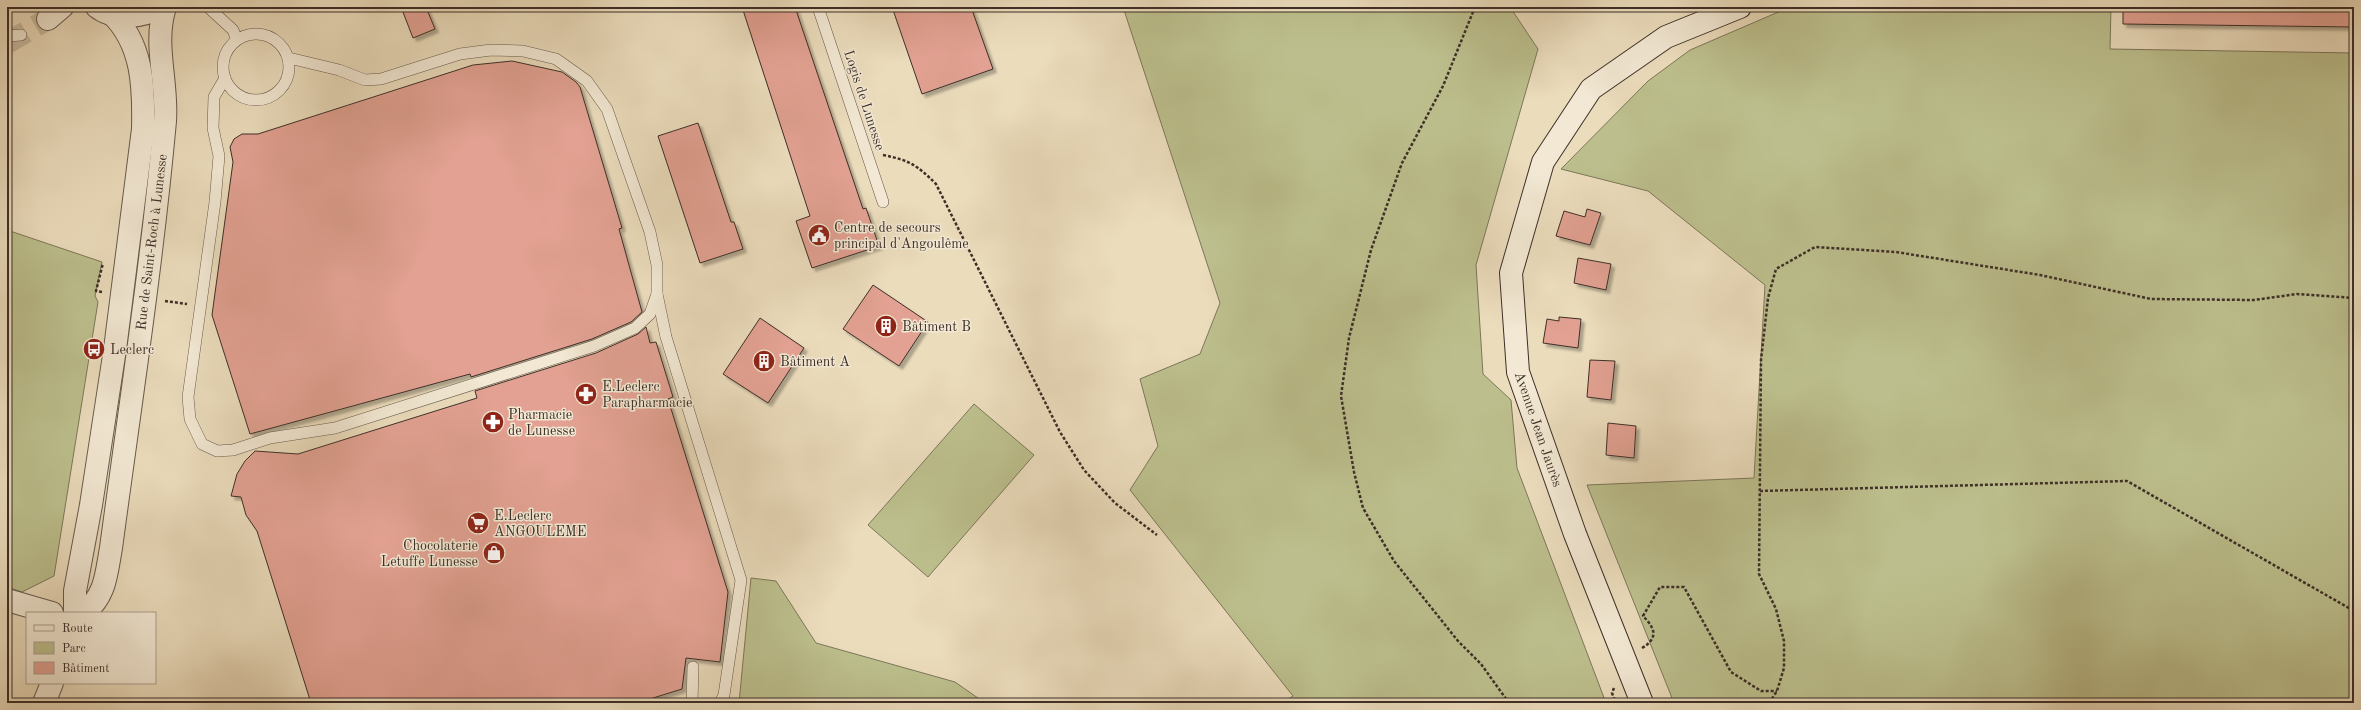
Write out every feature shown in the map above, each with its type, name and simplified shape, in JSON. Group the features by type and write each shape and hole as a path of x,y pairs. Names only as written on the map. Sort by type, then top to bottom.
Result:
{"street":[{"path":"104,10 119,16 140,15 159,7"},
{"name":"Rue de Saint-Roch à Lunesse","path":"85,612 96,604 104,581 145,298 165,119 165,87 159,38 161,21 165,7"},
{"name":"Avenue Jean Jaurès","path":"1642,703 1575,534 1518,372 1511,273 1542,162 1591,89 1666,37 1740,7"},
{"name":"Rue de Saint-Roch à Lunesse","path":"75,612 74,591 91,505 115,349 143,129 144,99 135,46 122,24 104,10"},
{"path":"7,600 49,612"},
{"path":"44,703 52,684"}],"lane":[{"path":"208,7 234,30 237,40"},
{"name":"Logis de Lunesse","path":"818,7 883,202"},
{"path":"257,33 268,35 277,40 285,48 289,58 290,70 287,81 281,90 266,98 250,99 239,95 230,88 225,78 223,67 224,57 237,40 247,35 257,33"},
{"path":"7,36 21,35"},
{"path":"289,58 365,80 380,79 460,54 491,50 523,51 556,59 587,81 607,109 650,232 657,265 657,294 666,337 741,580 724,695 720,703"},
{"path":"225,78 214,97 213,128 219,156 216,194 188,397 190,419 202,444 217,451 233,450 270,438 335,428 594,346 635,328 650,314 657,294"},
{"path":"692,703 693,667"}],"path":[{"path":"1475,7 1443,86 1402,164 1371,250 1349,338 1341,396 1354,472 1363,508 1394,561 1458,641 1481,664 1509,703"},
{"path":"866,152 910,162 916,165 936,184 1060,432 1084,470 1110,497 1157,535"},
{"path":"1769,703 1777,691 1784,668 1784,640 1776,609 1758,574 1761,360 1768,298 1776,269 1815,247 1896,252 2040,275 2151,299 2254,300 2298,294 2354,298"},
{"path":"1760,490 2127,481 2354,611"},
{"path":"1624,658 1649,644 1654,634 1652,626 1643,616 1660,587 1684,587 1731,672 1761,691 1777,691"}],"green space":[{"path":"1123,7 1510,7 1538,49 1476,265 1483,374 1511,400 1517,468 1606,703 1282,703 1293,696 1130,490 1158,446 1140,379 1200,354 1220,303"},
{"path":"1790,7 2111,7 2110,49 2354,53 2354,703 1674,703 1587,485 1754,478 1765,285 1648,191 1561,169 1648,81 1690,50"},
{"path":"7,230 102,262 95,296 98,302 54,576 22,592 7,587"},
{"path":"974,404 1034,455 928,577 868,525"},
{"path":"751,578 776,581 816,643 955,682 985,703 739,703"}],"building":[{"path":"401,7 426,7 435,29 413,38"},
{"path":"742,7 795,7 863,209 866,208 879,246 812,268 796,221 810,216"},
{"path":"892,7 971,7 993,69 922,94"},
{"path":"2123,7 2354,7 2354,27 2123,24"},
{"path":"512,61 562,72 576,82 580,87 622,228 619,229 642,312 631,322 592,339 471,377 470,374 250,434 212,315 233,162 230,147 234,139 242,134 258,134 473,65"},
{"path":"698,123 731,222 734,222 743,249 700,263 658,136"},
{"path":"1587,209 1601,213 1590,245 1556,236 1564,211 1585,217"},
{"path":"1578,258 1611,264 1606,290 1574,283"},
{"name":"Bâtiment B","path":"873,285 928,322 899,366 843,329"},
{"path":"1559,317 1581,319 1578,348 1543,343 1547,319 1559,321"},
{"name":"Bâtiment A","path":"760,318 804,348 768,403 723,374"},
{"name":"E.Leclerc ANGOULEME","path":"646,327 650,343 656,342 673,397 668,399 728,592 720,662 686,658 682,689 637,703 311,703 257,531 246,515 241,497 231,496 237,474 245,461 255,451 298,454 477,398 475,391 596,353 638,334"},
{"path":"1590,360 1615,361 1611,400 1587,397"},
{"path":"1608,423 1636,426 1634,458 1606,455"}],"tunnel":[{"path":"7,43 48,19"}],"place":[{"name":"Centre de secours principal d'Angoulême","path":"819,235"},
{"name":"Bâtiment B","path":"886,326"},
{"name":"Leclerc","path":"94,349"},
{"name":"Bâtiment A","path":"764,361"},
{"name":"E.Leclerc Parapharmacie","path":"586,394"},
{"name":"Pharmacie de Lunesse","path":"493,422"},
{"name":"E.Leclerc ANGOULEME","path":"478,523"},
{"name":"Chocolaterie Letuffe Lunesse","path":"494,553"}]}
